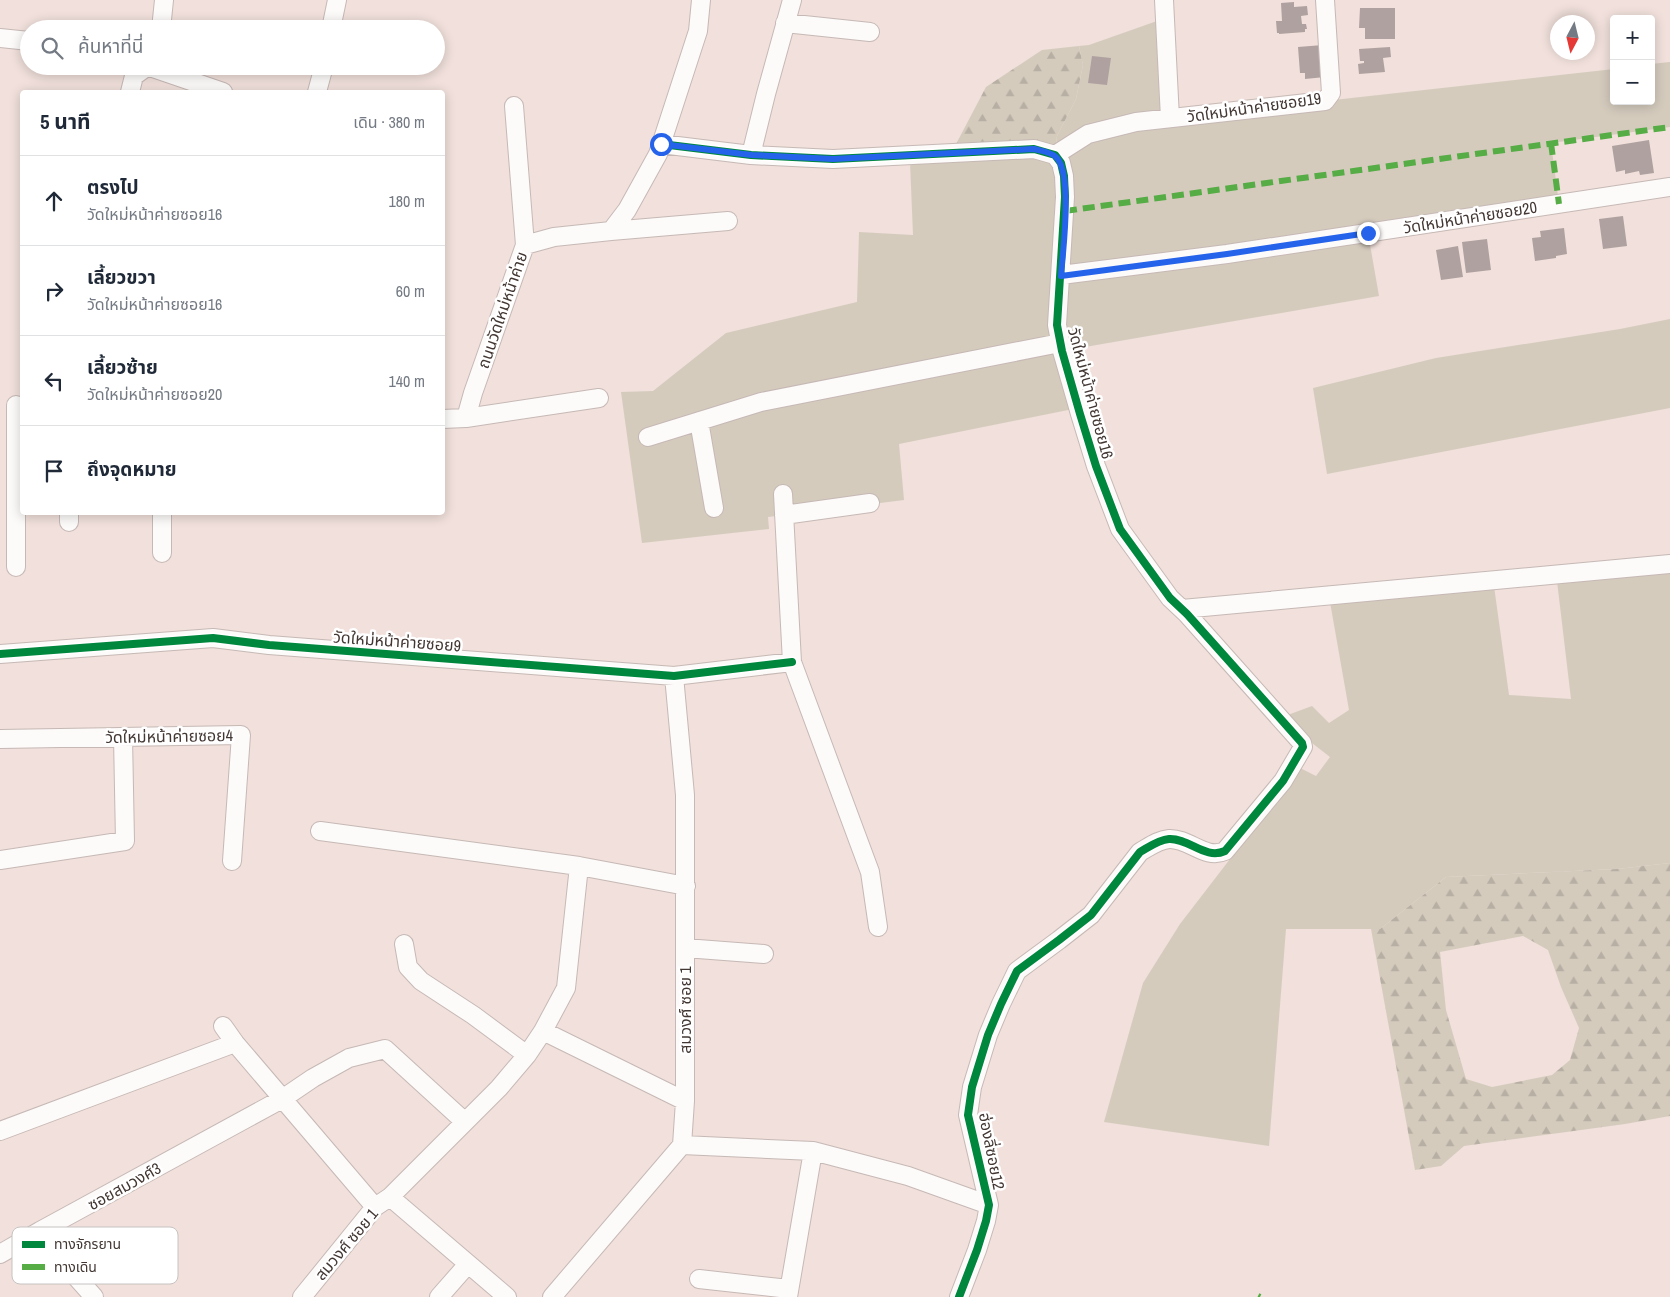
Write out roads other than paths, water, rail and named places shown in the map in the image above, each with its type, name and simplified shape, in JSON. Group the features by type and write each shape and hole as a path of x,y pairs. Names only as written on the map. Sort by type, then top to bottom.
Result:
{"street":[{"path":"161,20 164,0"},
{"path":"333,20 337,0"},
{"path":"611,231 626,210 658,154 698,31 700,0"},
{"path":"752,155 792,0"},
{"name":"วัดใหม่หน้าค่ายซอย19","path":"1164,0 1170,118"},
{"name":"วัดใหม่หน้าค่ายซอย19","path":"1055,155 1088,134 1136,122 1325,101 1331,93 1324,0"},
{"path":"785,23 870,32"},
{"path":"0,38 20,40"},
{"path":"130,90 135,75"},
{"path":"174,75 217,90"},
{"path":"318,90 322,75"},
{"path":"514,106 525,245"},
{"path":"661,144 752,155 833,159 1034,149 1055,155"},
{"name":"วัดใหม่หน้าค่ายซอย16","path":"1055,155 1061,163 1065,197 1057,325 1060,343 1088,440 1120,528 1170,598 1259,694 1302,743 1303,747 1283,781 1225,851 1211,854 1180,840 1170,839"},
{"name":"วัดใหม่หน้าค่ายซอย20","path":"1061,276 1227,254 1670,187"},
{"name":"ถนนวัดใหม่หน้าค่าย","path":"466,418 525,245 554,237 728,221"},
{"path":"648,437 761,402 1060,343"},
{"path":"445,419 466,418 599,398"},
{"path":"13,405 16,568"},
{"path":"699,421 714,508"},
{"path":"783,494 792,662 870,872 878,927"},
{"path":"784,515 870,503"},
{"path":"162,515 162,553"},
{"path":"1182,609 1670,564"},
{"name":"วัดใหม่หน้าค่ายซอย9","path":"0,654 213,638 269,645 674,676 792,662"},
{"name":"สมวงศ์ ซอย 1","path":"674,676 685,795 685,1101 682,1145"},
{"name":"วัดใหม่หน้าค่ายซอย4","path":"0,739 241,735 232,861"},
{"path":"0,860 126,841 122,737"},
{"path":"320,832 579,866 686,886"},
{"name":"ฮ่องลี่ซอย12","path":"959,1297 977,1250 989,1204 968,1115 972,1087 988,1035 1016,971 1091,915 1140,852 1162,840 1170,839"},
{"path":"390,1197 499,1088 527,1055 543,1031 566,988 579,866"},
{"path":"404,944 408,967 421,981 474,1015 527,1055"},
{"path":"685,948 764,954"},
{"path":"223,1026 234,1043 282,1100 375,1206"},
{"path":"543,1031 685,1101"},
{"path":"0,1131 234,1043"},
{"name":"ซอยสมวงศ์3","path":"47,1227 282,1100 313,1078 349,1058 385,1049 465,1122"},
{"path":"552,1297 682,1145 813,1151 908,1176 989,1204"},
{"path":"699,1279 788,1293 813,1151"},
{"name":"สมวงศ์ ซอย 1","path":"302,1297 375,1206 390,1197 507,1297"},
{"name":"ซอยสมวงศ์3","path":"0,1254 12,1247"},
{"path":"439,1297 468,1264"},
{"path":"82,1284 94,1297"}]}
